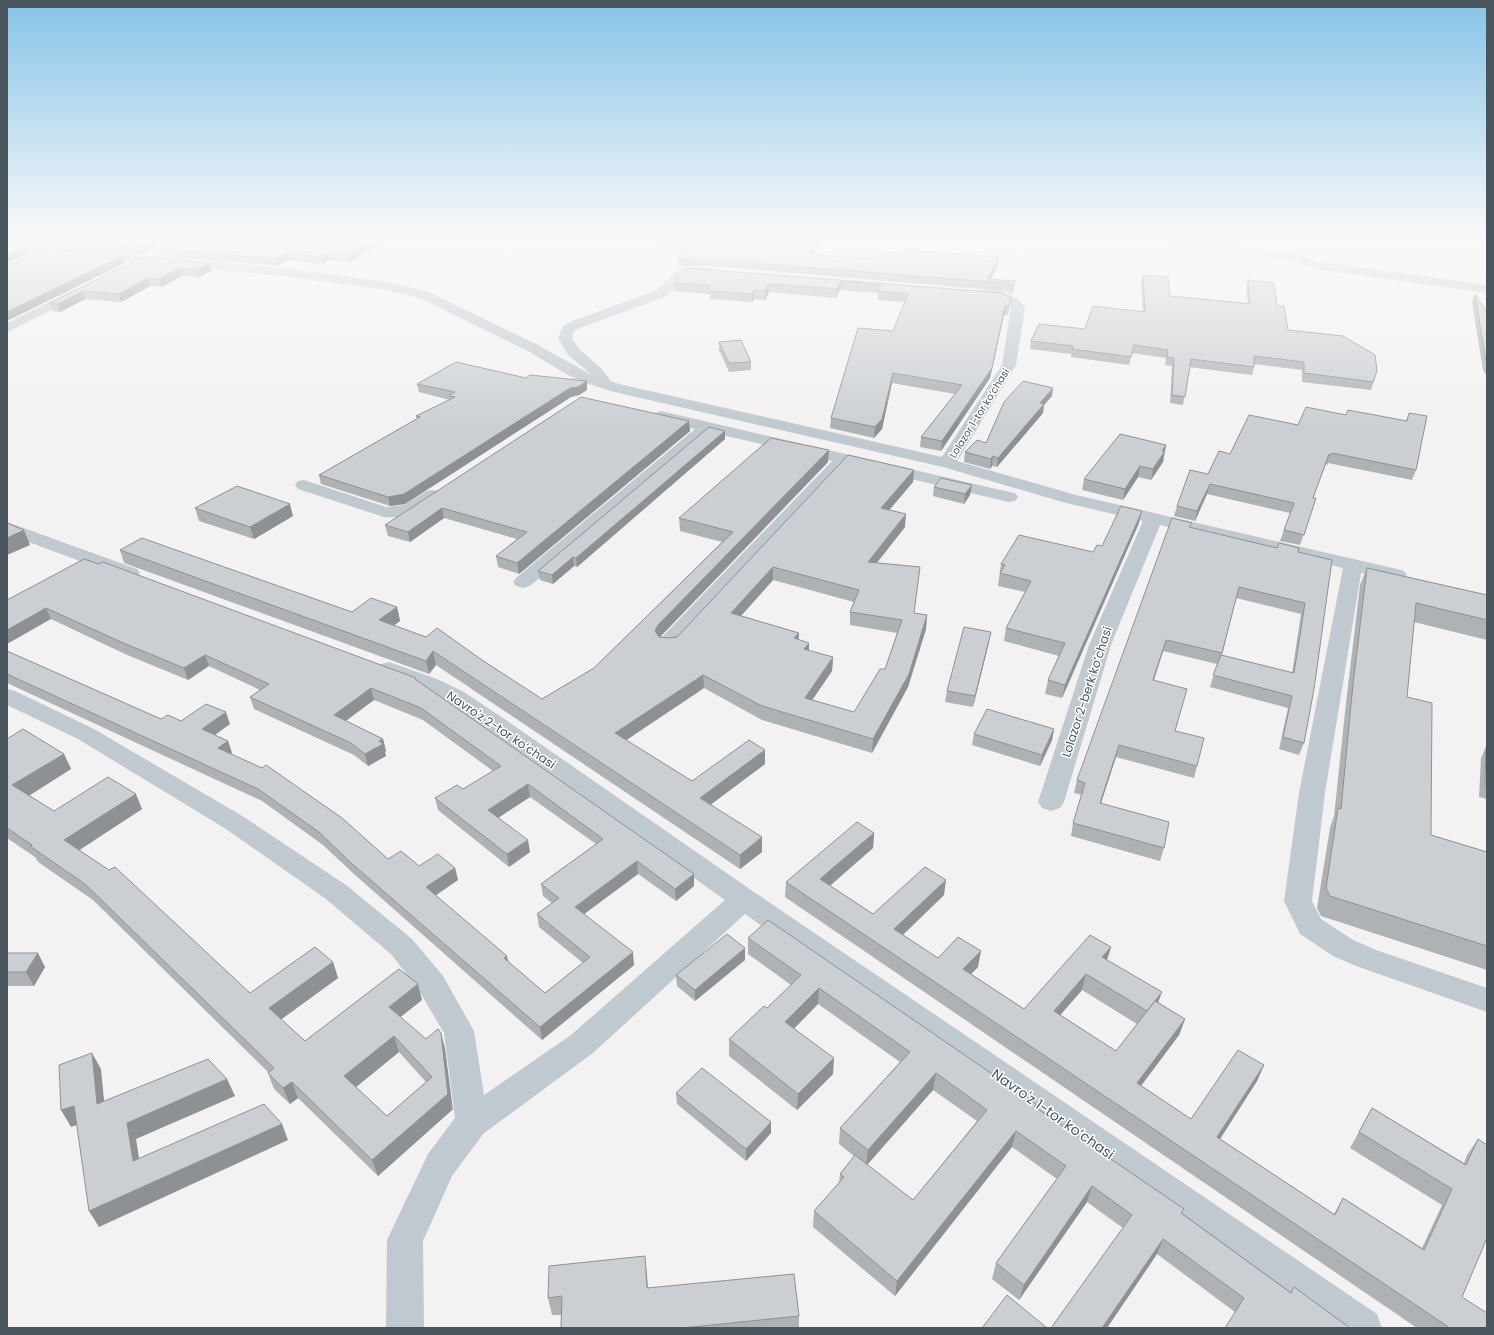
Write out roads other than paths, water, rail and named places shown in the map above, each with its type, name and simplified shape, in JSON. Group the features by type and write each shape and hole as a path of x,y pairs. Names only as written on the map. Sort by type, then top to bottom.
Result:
{"street":[{"path":"7,328 60,301"},
{"path":"437,301 533,348 573,372 606,385 947,463 1072,499 1412,578"},
{"path":"606,385 597,372 573,352 566,338 568,329 577,324 640,301"},
{"name":"Lolazor 1-tor ko‘chasi","path":"947,463 1009,365 1012,332 1018,307 1014,301"},
{"path":"647,413 1009,497"},
{"path":"522,582 707,427"},
{"path":"668,644 843,459"},
{"path":"304,485 384,512 392,513 412,509 448,485"},
{"name":"Lolazor 2-berk koʼchasi","path":"1051,802 1100,645 1154,518"},
{"path":"7,528 147,579"},
{"path":"1353,565 1312,793 1298,901 1310,926 1343,948 1366,958 1487,1000"},
{"path":"370,662 429,684 456,697 744,900 1362,1328"},
{"path":"7,696 86,734 235,823 336,892 402,947 432,985 459,1032 472,1122"},
{"path":"404,1328 405,1240 440,1166 472,1122 582,1044 744,900"}]}
